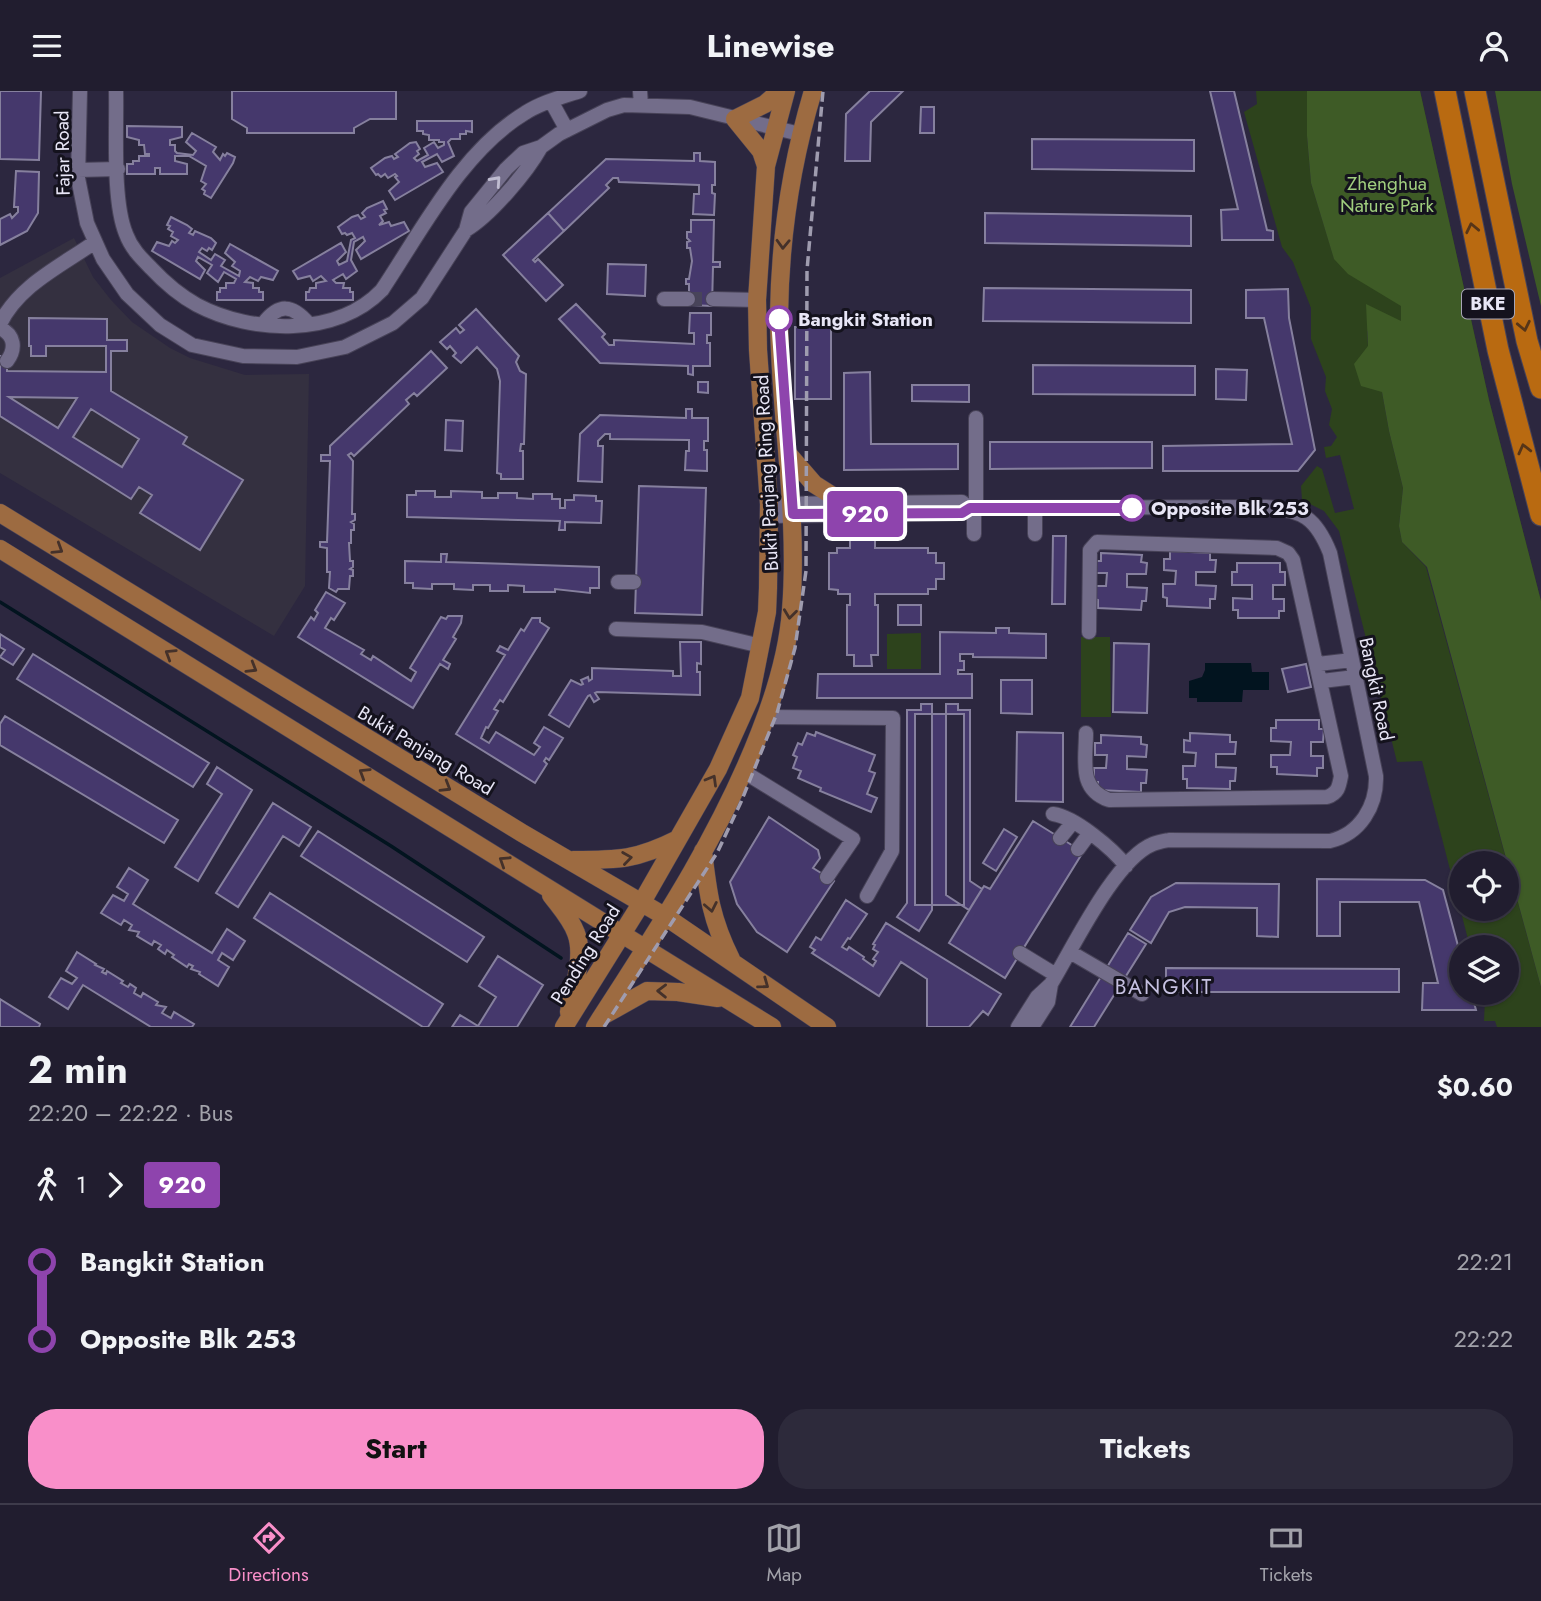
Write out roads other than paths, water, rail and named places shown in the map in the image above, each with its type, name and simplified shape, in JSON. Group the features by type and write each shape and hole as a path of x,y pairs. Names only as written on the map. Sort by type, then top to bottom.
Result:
{"highway":[{"name":"BKE","path":"1444,91 1498,350 1541,515"},
{"name":"BKE","path":"1475,91 1527,341 1541,389"}],"main road":[{"path":"766,166 761,151 735,119 765,104 780,91"},
{"name":"Bukit Panjang Ring Road","path":"642,902 718,769 740,722 750,698 768,612 769,510 757,300 766,166 786,91"},
{"name":"Bukit Panjang Ring Road","path":"645,949 704,851 744,772 766,717 782,664 791,612 792,508 779,315 783,230 800,134 813,91"},
{"path":"788,454 814,484 845,503"},
{"name":"Bukit Panjang Road","path":"0,513 512,827 666,916 827,1027"},
{"path":"0,549 772,1027"},
{"path":"572,860 627,859 648,854 678,839"},
{"path":"704,851 712,913 717,931 731,960"},
{"path":"545,887 568,918 577,935 579,946 566,1024"},
{"name":"Pending Road","path":"566,1024 642,902"},
{"path":"599,1021 645,949"},
{"path":"599,1021 647,991 678,992 726,999"}],"street":[{"name":"Fajar Road","path":"80,91 78,170 83,211 103,259 127,294 158,324 192,345 243,356 297,357 345,347 393,323 422,298 466,230 482,220 533,161 541,147 567,130 607,110 641,98 800,134"},
{"path":"116,91 120,213 126,236 137,253 162,280 185,298 234,319 263,324 309,324 346,316 378,295 437,203 499,132 526,112 580,91"},
{"path":"551,101 567,130"},
{"path":"78,170 118,169"},
{"path":"7,361 13,349 13,342 0,326 12,305 53,268 95,242"},
{"path":"664,299 688,299"},
{"path":"713,299 757,300"},
{"path":"974,534 976,418"},
{"name":"Bangkit Road","path":"769,510 845,503 962,502 973,508"},
{"name":"Bangkit Road","path":"792,508 962,513 973,508 1266,507 1300,513 1312,521 1323,536 1330,553 1376,776 1376,790 1366,816 1343,838 1330,841 1169,840 1153,843 1141,851 1115,878 1054,979 1037,997 1018,1027"},
{"path":"1035,508 1035,534"},
{"path":"1086,733 1086,779 1090,789 1109,800 1327,797 1335,794 1339,788 1341,776 1322,681 1293,560 1288,553 1277,548 1097,542 1090,550 1089,632"},
{"path":"618,582 634,582"},
{"path":"616,629 702,632 761,646"},
{"path":"1318,664 1352,660"},
{"path":"1322,681 1355,677"},
{"path":"766,717 893,718 892,851 867,896"},
{"path":"744,772 853,839 827,877"},
{"path":"1053,814 1073,822 1114,851 1126,866"},
{"path":"1060,838 1073,822"},
{"path":"1078,849 1089,834"},
{"path":"1070,952 1142,994"},
{"path":"1020,953 1054,979"},
{"name":"Bangkit Road","path":"1032,1027 1048,1002 1054,979"}],"water":[{"path":"1205,663 1251,663 1252,672 1269,672 1269,690 1243,690 1242,702 1197,702 1197,698 1189,698 1189,681 1202,677"}],"waterway":[{"path":"0,602 391,846 561,958"}],"tunnel":[{"path":"688,299 713,299"}],"railway":[{"path":"604,1027 717,853 777,713 795,648 806,571 807,270 823,91"}],"place":[{"name":"Bangkit Station","path":"779,319"},
{"name":"Opposite Blk 253","path":"1132,508"}],"district":[{"name":"BANGKIT","path":"1164,987"}],"park label":[{"name":"Zhenghua Nature Park","path":"1387,194"}]}
